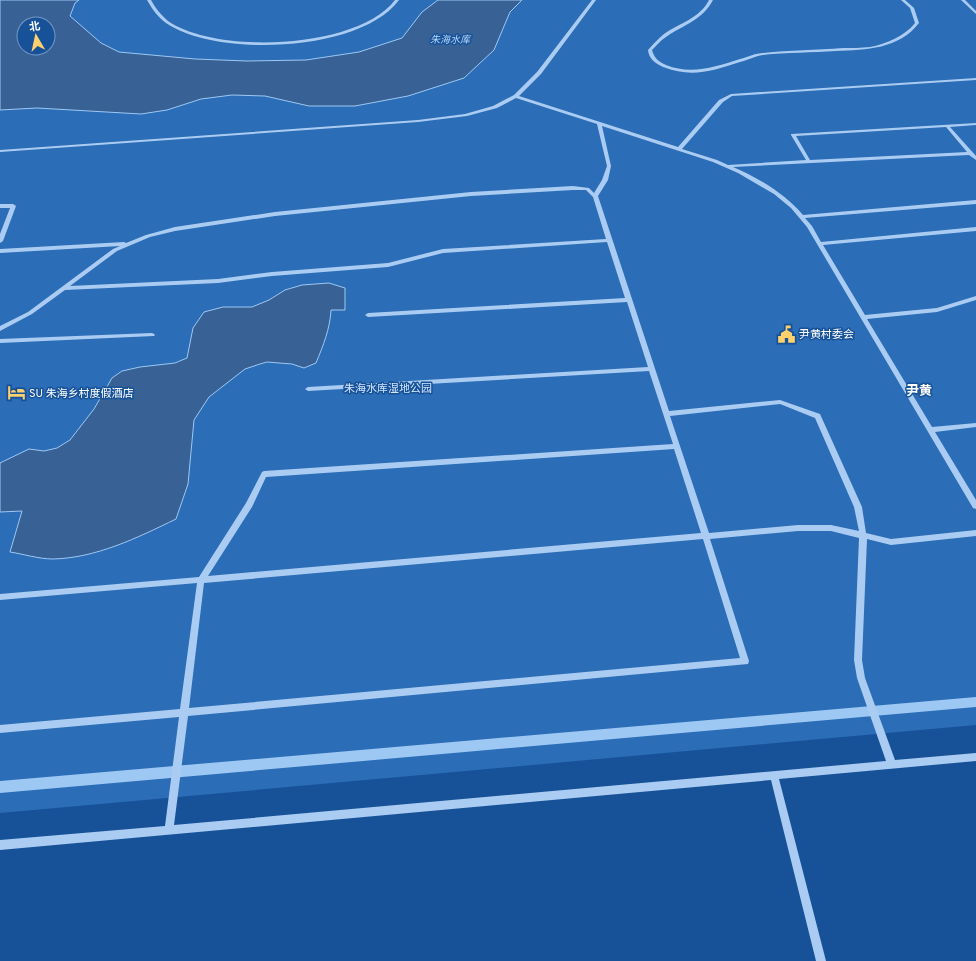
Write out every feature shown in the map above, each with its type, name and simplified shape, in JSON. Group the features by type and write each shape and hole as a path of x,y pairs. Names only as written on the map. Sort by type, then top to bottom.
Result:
{"street":[{"path":"149,0 153,8 162,18 177,28 193,34 226,42 251,44 285,43 337,34 361,26 381,15 397,0"},
{"path":"0,151 418,121 465,115 496,107 516,96 539,73 594,0"},
{"path":"711,0 709,6 703,13 659,40 650,50 651,57 655,62 675,70 692,72 720,68 762,54 870,48 897,39 912,30 917,23 916,15 912,8 903,0"},
{"path":"963,0 976,13"},
{"path":"679,150 722,101 731,96 976,79"},
{"path":"516,96 727,166 776,193 794,207 820,244 976,506"},
{"path":"595,196 605,180 609,166 599,124"},
{"path":"809,162 793,135 976,124"},
{"path":"947,126 976,158"},
{"path":"727,166 971,153"},
{"path":"0,329 30,313 115,250 148,236 176,229 282,213 471,194 573,188 587,189 595,196 677,446 745,661 0,728"},
{"path":"802,217 976,202"},
{"path":"0,206 13,206 0,241"},
{"path":"820,244 976,229"},
{"path":"63,288 218,281 272,274 388,265 443,251 609,240"},
{"path":"0,251 130,243"},
{"path":"863,317 937,310 976,298"},
{"path":"368,315 628,300"},
{"path":"0,341 152,335"},
{"path":"308,389 651,369"},
{"path":"666,414 780,402 818,416 858,507 863,536 858,660 861,678 866,694 892,765"},
{"path":"930,430 976,425"},
{"path":"170,830 201,580 249,505 264,474 677,446"},
{"path":"0,597 798,528 831,528 891,542 976,533"},
{"path":"0,845 976,757"},
{"path":"774,776 821,961"}],"green space":[{"name":"朱海水库湿地公园","path":"0,0 976,0 976,725 0,813"}],"water":[{"name":"朱海水库","path":"0,0 79,0 75,3 70,16 101,43 119,52 195,59 247,61 306,60 359,52 402,38 422,12 438,0 522,0 510,12 494,50 464,78 408,96 355,106 309,106 265,96 232,95 201,99 167,110 141,114 37,108 0,110"},
{"path":"329,283 345,288 345,310 331,310 328,331 316,363 304,368 292,364 267,362 245,369 209,397 194,420 188,484 176,519 116,546 85,555 69,558 48,559 10,552 22,511 0,512 0,463 29,449 44,451 57,448 70,440 94,409 112,378 122,371 140,367 175,363 187,358 193,328 204,312 223,307 252,307 269,300 285,290 302,285"}],"waterway":[{"path":"0,787 976,702"}],"place":[{"name":"尹黄村委会","path":"786,334"},
{"name":"SU 朱海乡村度假酒店","path":"16,393"}],"district":[{"name":"尹黄","path":"919,390"}]}
